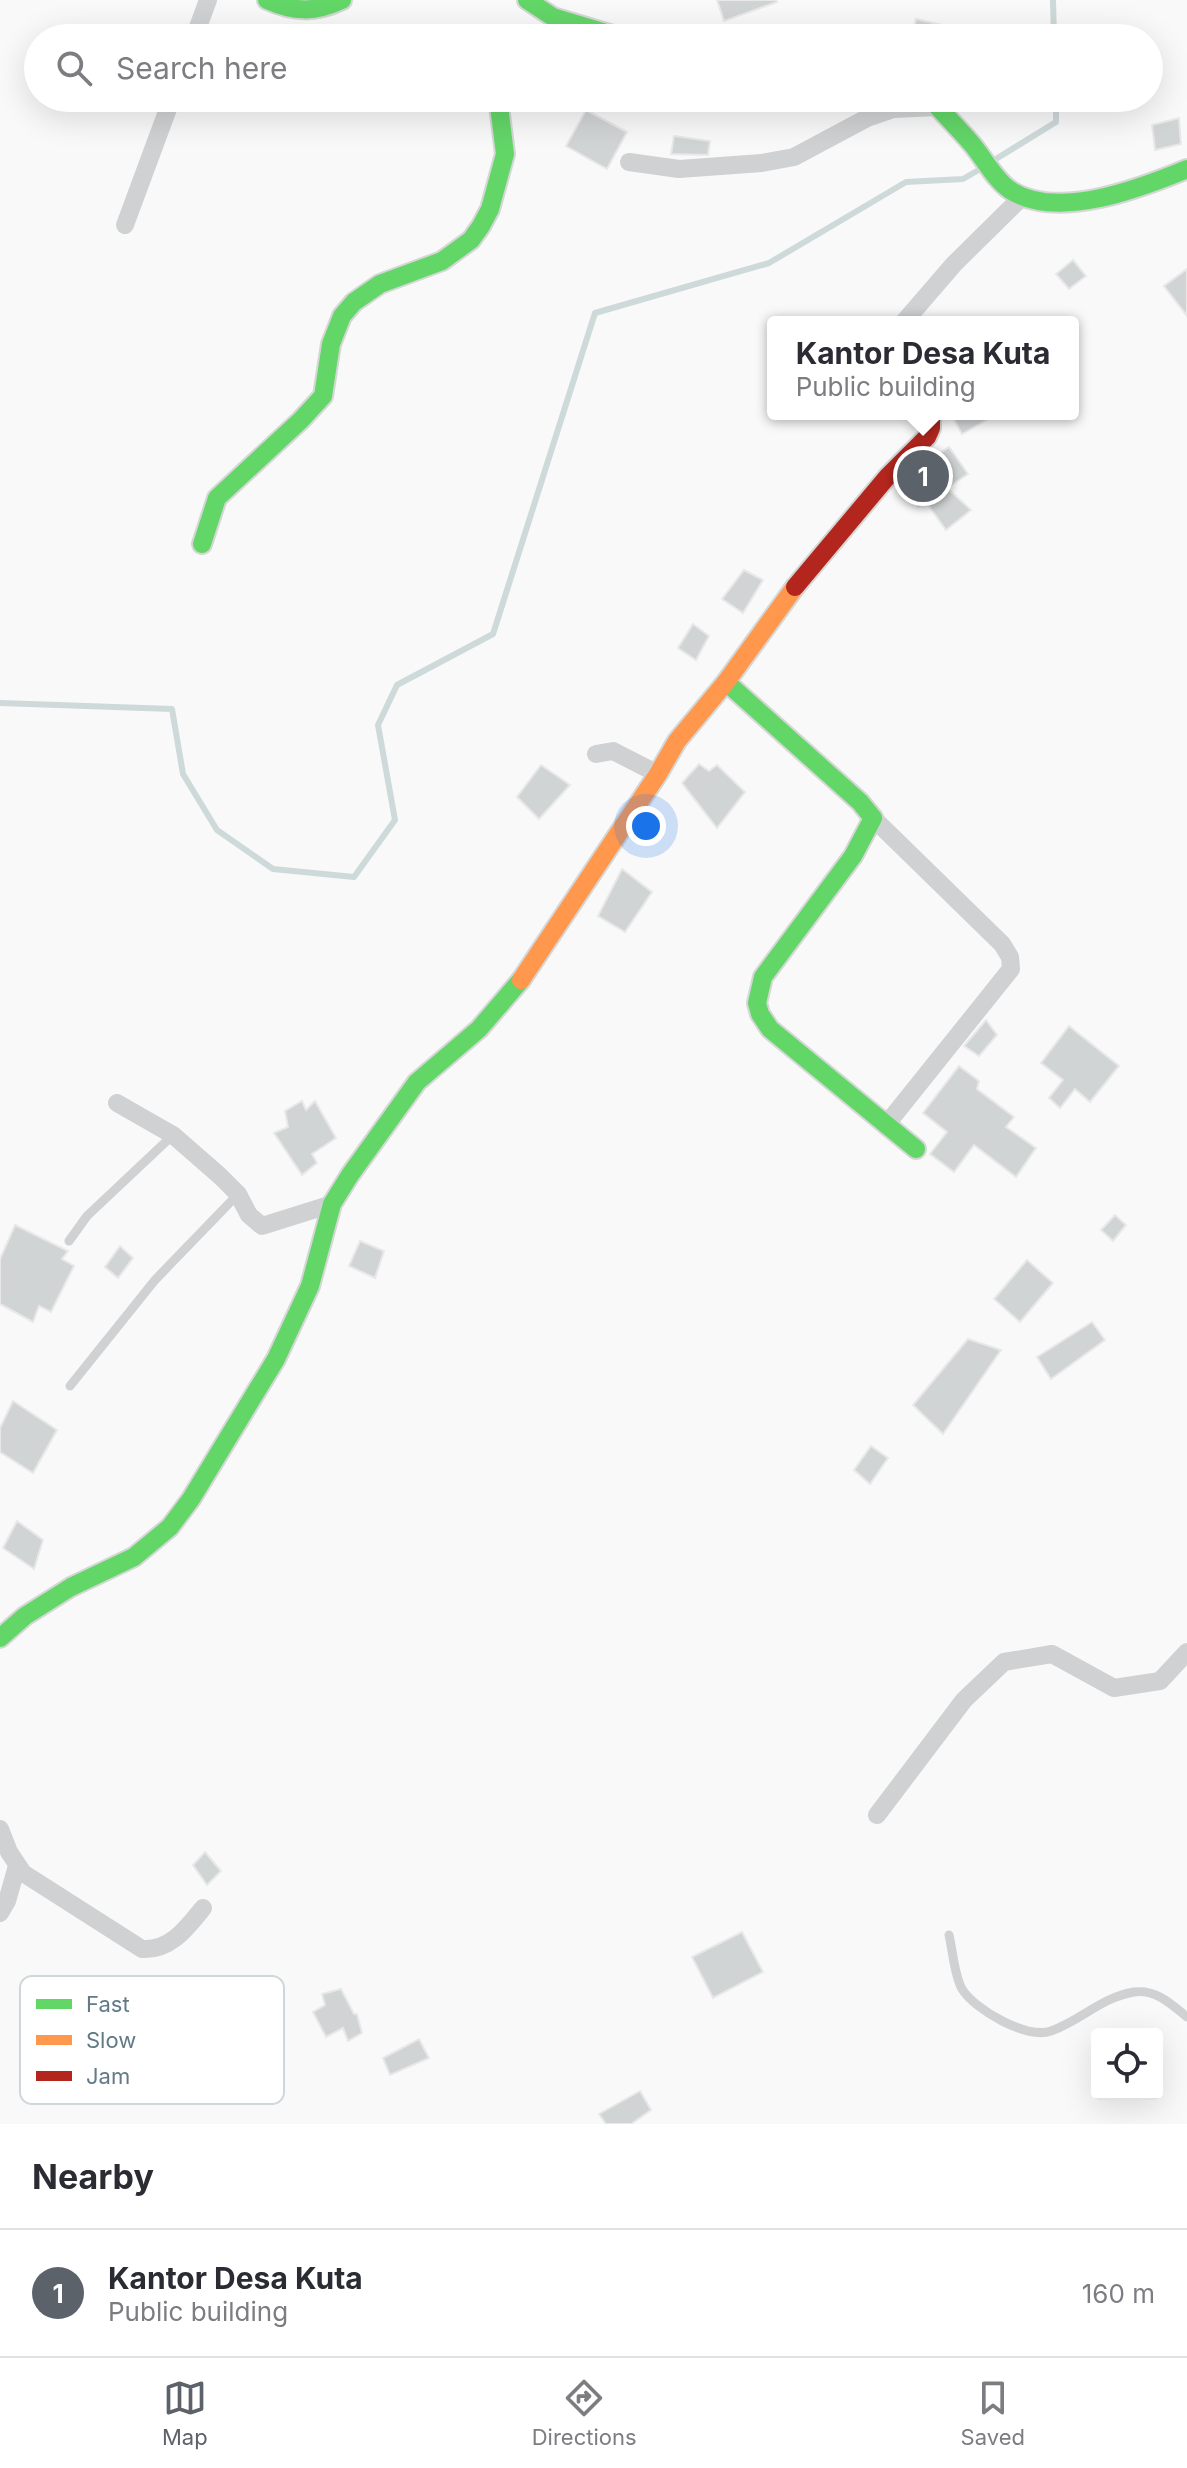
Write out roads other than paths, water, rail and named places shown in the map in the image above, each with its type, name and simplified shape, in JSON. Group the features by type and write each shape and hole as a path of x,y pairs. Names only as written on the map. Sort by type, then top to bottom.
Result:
{"street":[{"path":"199,24 208,0"},
{"path":"267,0 308,13 342,0"},
{"path":"529,0 553,17 576,24"},
{"path":"125,225 167,112"},
{"path":"202,544 217,498 323,396 336,331 342,316 354,302 380,284 442,261 471,240 481,226 490,209 505,154 500,112"},
{"path":"629,162 679,169 762,163 794,157 884,112"},
{"path":"943,112 994,173 1010,190 1022,197 1053,202 1101,198 1155,184 1187,169"},
{"path":"909,316 954,264 1022,197"},
{"path":"0,1638 25,1616 71,1587 134,1557 170,1527 191,1499 276,1359 310,1286 332,1204 417,1082 479,1029 523,977 677,741 726,682 809,568 888,476 927,437 931,420"},
{"path":"726,682 860,802 1002,944 1010,957 1011,969 886,1125"},
{"path":"596,754 613,751 658,774"},
{"path":"873,818 853,856 763,977 757,991 757,1004 763,1019 774,1032 830,1082 916,1149"},
{"path":"117,1103 173,1135 238,1194 249,1215 262,1226 332,1204"},
{"path":"877,1815 964,1700 1004,1662 1052,1654 1114,1688 1160,1681 1187,1652"},
{"path":"0,1829 23,1873 142,1949 154,1950 167,1945 187,1928 203,1908"},
{"path":"0,1913 7,1901 17,1866"}],"lane":[{"path":"69,1241 87,1216 173,1135"},
{"path":"70,1386 155,1280 238,1194"},
{"path":"949,1935 963,1991 1014,2028 1039,2035 1052,2031 1091,2008 1135,1992 1158,1994 1187,2017"}],"waterway":[{"path":"1053,0 1054,24"},
{"path":"991,162 1056,122 1056,112"},
{"path":"0,703 172,709 183,774 217,830 273,869 354,877 395,820 378,725 397,685 493,634 595,313 769,263 906,182 963,179 982,168"}],"place":[{"name":"Kantor Desa Kuta","path":"923,476"}]}
